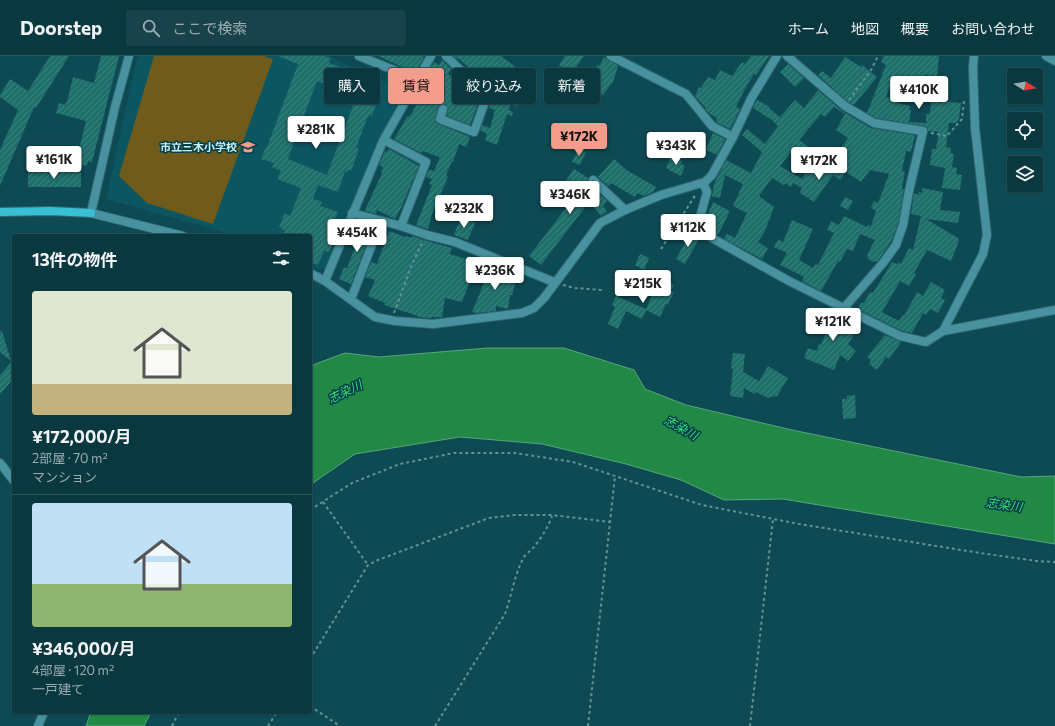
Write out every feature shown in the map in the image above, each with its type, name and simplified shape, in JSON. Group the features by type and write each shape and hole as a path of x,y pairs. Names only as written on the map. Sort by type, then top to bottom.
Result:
{"street":[{"path":"91,213 115,106 129,56"},
{"path":"359,56 388,68"},
{"path":"424,68 431,56"},
{"path":"443,109 440,119 474,132 488,96 446,56"},
{"path":"611,56 686,94 712,126 733,137"},
{"path":"312,274 375,317 393,321 433,324 522,312 534,308 544,298 554,282 600,223 625,210 661,195 703,183 712,175 733,137 752,97 777,56"},
{"path":"787,56 845,106 874,122 923,131 909,191 903,225 896,244 883,264 843,309"},
{"path":"943,332 983,254 988,235 975,128 974,56"},
{"path":"1046,56 1055,61"},
{"path":"324,281 384,140 404,104"},
{"path":"384,140 426,162 401,226"},
{"path":"593,180 625,210"},
{"path":"703,183 708,192 699,221 703,233 789,281 900,336 926,342 943,332 1055,310"},
{"path":"0,212 51,211 91,213 175,234"},
{"path":"352,213 455,242 554,282"},
{"path":"350,299 381,221"},
{"path":"0,463 12,478"},
{"path":"38,726 43,714"}],"path":[{"path":"845,106 871,70 878,56"},
{"path":"923,131 947,136 962,119 965,97"},
{"path":"661,249 703,183"},
{"path":"393,321 395,310 425,234"},
{"path":"554,282 575,288 603,290"},
{"path":"312,509 352,483 400,464 454,453 515,453 573,462 702,505 773,519 972,552 1055,562"},
{"path":"588,726 615,476"},
{"path":"323,502 368,565"},
{"path":"312,656 368,565 378,560 489,518 515,515 552,515 610,522"},
{"path":"435,726 505,614 510,601 515,578 524,556 533,548 551,520 552,515"},
{"path":"750,726 773,519"},
{"path":"312,707 340,726"},
{"path":"172,726 178,714"},
{"path":"268,726 276,714"}],"shaded area":[{"name":"市立三木小学校","path":"139,56 328,56 354,68 324,68 324,104 380,104 380,80 388,83 388,104 397,104 326,268 317,270 312,268 312,234 231,234 106,199 136,63"},
{"path":"154,56 264,56 273,59 213,224 147,203 119,176"}],"water":[{"name":"志染川","path":"488,348 564,348 634,370 645,389 686,405 792,430 1021,477 1055,476 1055,544 783,499 724,500 681,480 626,464 542,444 460,437 355,454 312,484 312,365 345,353 379,357"},
{"path":"90,714 150,714 144,726 86,726"}],"building":[{"path":"50,56 69,56 36,108 34,107 0,186 0,150 18,110 0,97 0,95 10,79 28,91"},
{"path":"101,56 119,56 92,162 88,161 87,166 78,164 79,158 77,158 86,121 56,113 59,103 65,105 67,102 73,77 94,83"},
{"path":"278,56 324,56 331,58 329,63 343,68 324,68 324,84 317,81 288,159 327,175 354,104 376,104 372,116 369,115 367,118 356,148 359,149 351,171 345,171 338,192 318,185 313,199 322,202 320,206 338,212 335,220 342,222 336,239 334,239 329,252 324,251 318,265 312,263 312,234 284,234 285,230 279,227 284,215 286,214 290,216 301,188 277,179 281,171 272,167 274,163 261,159 267,147 298,64"},
{"path":"378,56 424,57 418,68 404,68"},
{"path":"454,56 501,56 517,68 469,68 458,58 457,59"},
{"path":"565,56 584,56 575,68 561,68 562,67 559,65"},
{"path":"751,56 769,56 747,85 736,107 740,109 730,129 716,122 717,118 705,109 706,108 695,96 699,87 701,88 708,77 715,80 720,70 732,76 742,62 745,64"},
{"path":"884,56 939,56 937,76 924,75 924,78 906,76 905,78 894,76 886,97 898,100 897,103 910,106 909,109 911,110 909,122 926,123 926,114 930,113 931,101 961,103 959,119 956,123 949,123 946,147 951,148 950,153 954,154 952,167 957,168 956,174 962,175 960,190 942,188 945,168 930,165 932,149 936,149 939,132 928,131 927,127 924,126 876,118 867,113 886,65 881,62"},
{"path":"604,57 618,66 612,84 603,95 600,93 600,68 595,68 597,65 599,66"},
{"path":"845,57 861,67 862,65 877,77 854,105 848,102 818,75 822,71 831,78"},
{"path":"442,60 451,69 448,74 452,77 452,104 478,104 470,125 447,116 448,108 444,104 444,68 430,68 434,62 439,65"},
{"path":"788,64 804,78 795,87 780,72"},
{"path":"818,90 842,111 871,128 915,135 911,152 906,151 902,171 905,172 902,187 902,189 904,189 898,224 891,242 877,262 873,262 867,258 867,255 875,240 860,234 853,251 847,249 840,262 838,261 821,291 802,281 804,277 780,265 787,253 774,247 778,239 783,242 792,220 813,229 799,260 813,268 815,264 818,265 834,233 827,230 831,221 839,225 844,216 867,227 868,225 871,226 876,211 871,208 874,201 878,203 889,174 870,170 861,182 846,172 840,180 833,175 814,202 800,193 802,188 793,183 791,187 785,183 784,185 772,178 759,196 774,207 765,231 758,242 768,248 762,259 724,239 727,234 735,238 747,213 733,206 743,184 725,175 720,198 712,196 714,184 726,160 751,173 762,152 742,135 747,129 765,144 778,126 772,120 753,108 757,100 770,107 769,108 780,117 795,100 804,108","holes":["834,107 845,114 836,130 848,138 832,161 828,158 827,160 799,140 821,114 825,117","795,147 814,161 802,179 780,166"]},
{"path":"417,104 441,104 438,107 435,118 436,123 470,137 466,147 459,144 453,162 452,161 446,175 448,176 432,214 428,229 416,225 432,185 429,184 432,179 426,177 429,170 434,171 440,157 422,151 421,153 394,139 407,117 411,115"},
{"path":"490,104 511,104 509,110 513,112 512,116 507,114 497,145 485,140 487,134 480,130 482,125 490,128 495,110 489,108"},
{"path":"713,133 725,139 717,155 706,150"},
{"path":"579,148 586,152 580,165 572,162"},
{"path":"389,149 419,166 395,219 377,210 376,214 365,210 382,173 383,167 379,165 385,151 387,152"},
{"path":"671,157 682,161 681,164 685,166 681,176 666,168"},
{"path":"614,159 625,169 656,187 653,192 644,196 637,193 635,197 611,183 608,186 598,177"},
{"path":"574,169 588,178 589,184 607,201 603,206 607,211 601,216 589,202 541,265 529,256 577,194 576,193 578,191 565,182"},
{"path":"28,172 81,172 81,187 28,187"},
{"path":"922,188 943,192 940,210 960,212 958,223 926,219 958,238 959,241 951,261 927,250 914,273 916,274 909,286 900,281 882,312 899,321 903,315 904,316 917,292 923,296 931,282 945,290 941,298 945,300 938,313 930,309 926,315 923,313 912,333 902,331 858,309 861,303 864,303 870,292 873,293 892,262 897,264 898,262 901,264 909,248 913,250 921,216 911,214 914,193 919,195 919,192 922,193"},
{"path":"845,197 853,201 848,210 840,206"},
{"path":"713,202 730,211 718,235 708,229 705,221"},
{"path":"461,217 475,223 468,240 454,235"},
{"path":"362,221 371,224 370,225 373,227 351,284 339,279 344,267 347,268 358,239 356,237"},
{"path":"389,231 405,237 412,238 412,236 452,248 450,254 466,259 467,256 478,259 462,302 445,298 442,317 432,318 418,317 384,305 385,303 368,296 375,280 365,277 371,262 377,264"},
{"path":"691,232 700,237 685,264 676,259"},
{"path":"640,254 649,258 644,270 635,265"},
{"path":"492,263 506,269 504,274 517,278 512,295 510,295 508,309 496,306 496,311 477,313 472,312"},
{"path":"660,278 674,285 671,291 674,292 660,317 646,310 642,319 626,311 618,329 608,324 615,307 612,305 616,296 646,309"},
{"path":"830,307 848,317 844,324 856,332 848,344 856,351 848,361 840,355 834,370 804,358 808,348 817,351 819,344 821,345 829,326 822,322"},
{"path":"2,331 11,361 0,352 0,332"},
{"path":"885,335 901,342 889,359 886,357 877,370 869,364 871,360 867,357"},
{"path":"733,353 745,354 743,372 759,381 768,366 788,378 777,396 768,398 756,392 754,394 744,388 743,398 730,396"},
{"path":"12,361 12,380 0,394 0,375"},
{"path":"855,395 856,418 843,419 842,399 847,399 847,396"}],"place":[{"name":"市立三木小学校","path":"248,147"}]}
